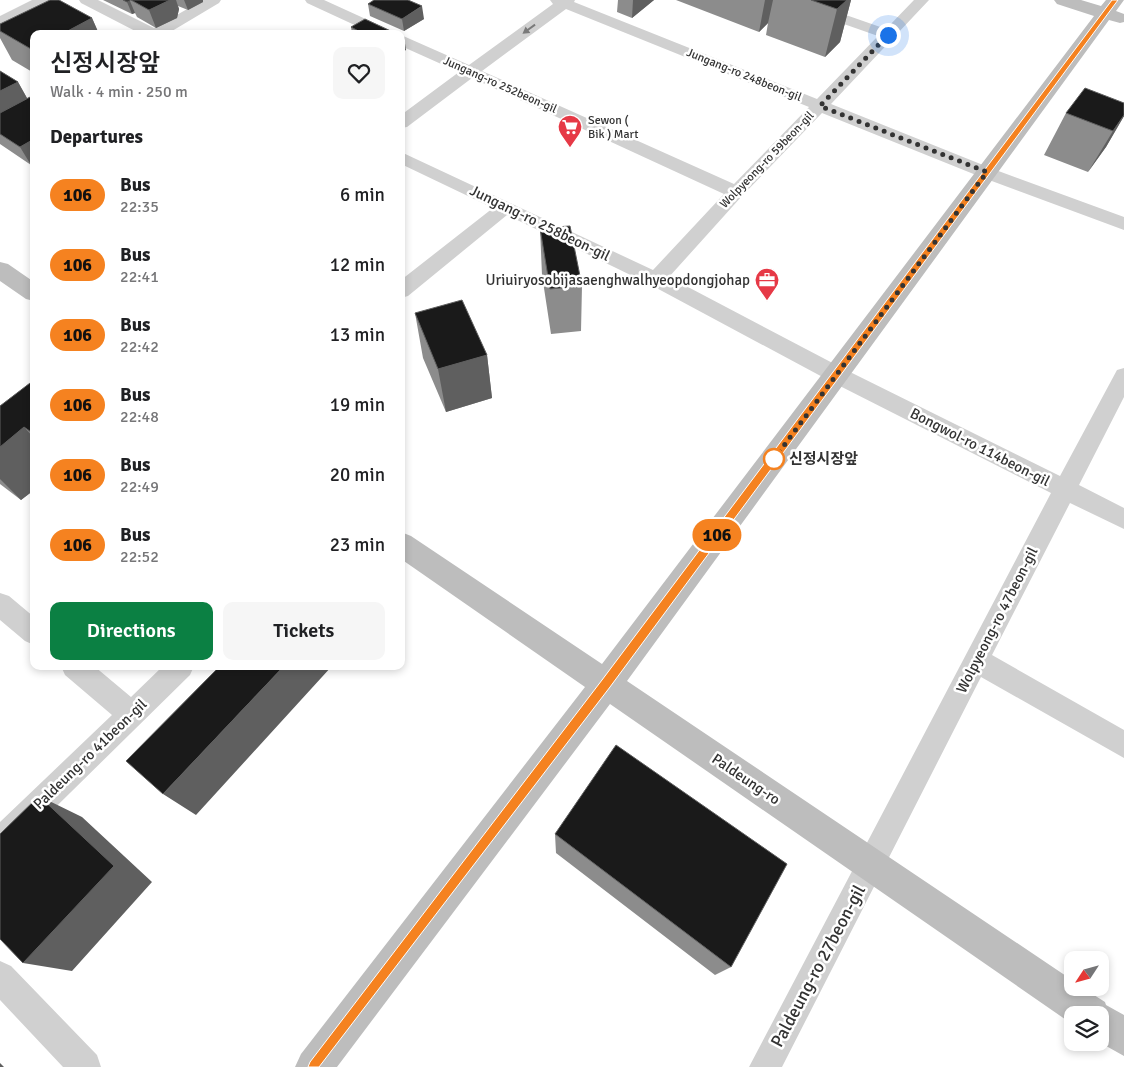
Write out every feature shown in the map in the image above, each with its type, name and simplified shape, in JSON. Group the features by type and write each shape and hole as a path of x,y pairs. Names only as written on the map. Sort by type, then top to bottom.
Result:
{"main road":[{"path":"314,1067 606,684 987,172 1114,11 1063,0"},
{"path":"0,270 30,290"},
{"name":"Paldeung-ro","path":"405,547 1079,1006"},
{"path":"1109,1027 1124,1037"}],"street":[{"path":"0,22 42,0"},
{"path":"86,0 146,30"},
{"path":"161,30 214,0"},
{"path":"312,0 378,30"},
{"path":"789,0 888,35"},
{"name":"Wolpyeong-ro 59beon-gil","path":"656,279 736,192 922,0"},
{"path":"405,120 563,1"},
{"name":"Jungang-ro 248beon-gil","path":"563,1 820,106 1124,224"},
{"name":"Jungang-ro 252beon-gil","path":"405,42 736,192"},
{"name":"Jungang-ro 258beon-gil","path":"405,159 656,279 837,374"},
{"path":"405,288 506,207"},
{"name":"Bongwol-ro 114beon-gil","path":"837,374 1124,519"},
{"name":"Wolpyeong-ro 47beon-gil","path":"871,864 1124,376"},
{"path":"0,604 30,630"},
{"path":"976,660 1124,745"},
{"path":"79,670 130,714"},
{"name":"Paldeung-ro 41beon-gil","path":"0,842 177,670"},
{"name":"Paldeung-ro 27beon-gil","path":"764,1067 871,864"},
{"path":"0,977 85,1067"}],"building":[{"path":"50,0 59,0 92,18 70,30 30,30 30,48 0,31 0,24"},
{"path":"131,0 170,0 149,10"},
{"path":"374,0 408,0 422,6 402,19 368,4"},
{"path":"811,0 847,0 837,9"},
{"path":"365,19 388,30 357,30 351,27"},
{"path":"0,71 18,82 0,91"},
{"path":"1085,88 1124,103 1124,115 1113,131 1066,113"},
{"path":"30,97 30,141 20,147 0,134 0,113"},
{"path":"570,226 582,286 550,289 540,228"},
{"path":"462,300 487,355 438,369 415,313"},
{"path":"30,383 30,431 24,427 0,447 0,406"},
{"path":"216,670 280,670 163,794 126,761"},
{"path":"616,745 787,864 731,967 555,834"},
{"path":"39,796 114,866 23,963 0,939 0,834"}],"bus line":[{"name":"106","path":"314,1067 606,684 1115,0"}],"place":[{"name":"Sewon ( Bik ) Mart","path":"570,148"},
{"name":"Uriuiryosobijasaenghwalhyeopdongjohap","path":"767,301"},
{"name":"신정시장앞","path":"774,459"}],"route":[{"path":"774,459 987,172 820,106 888,35"}]}
